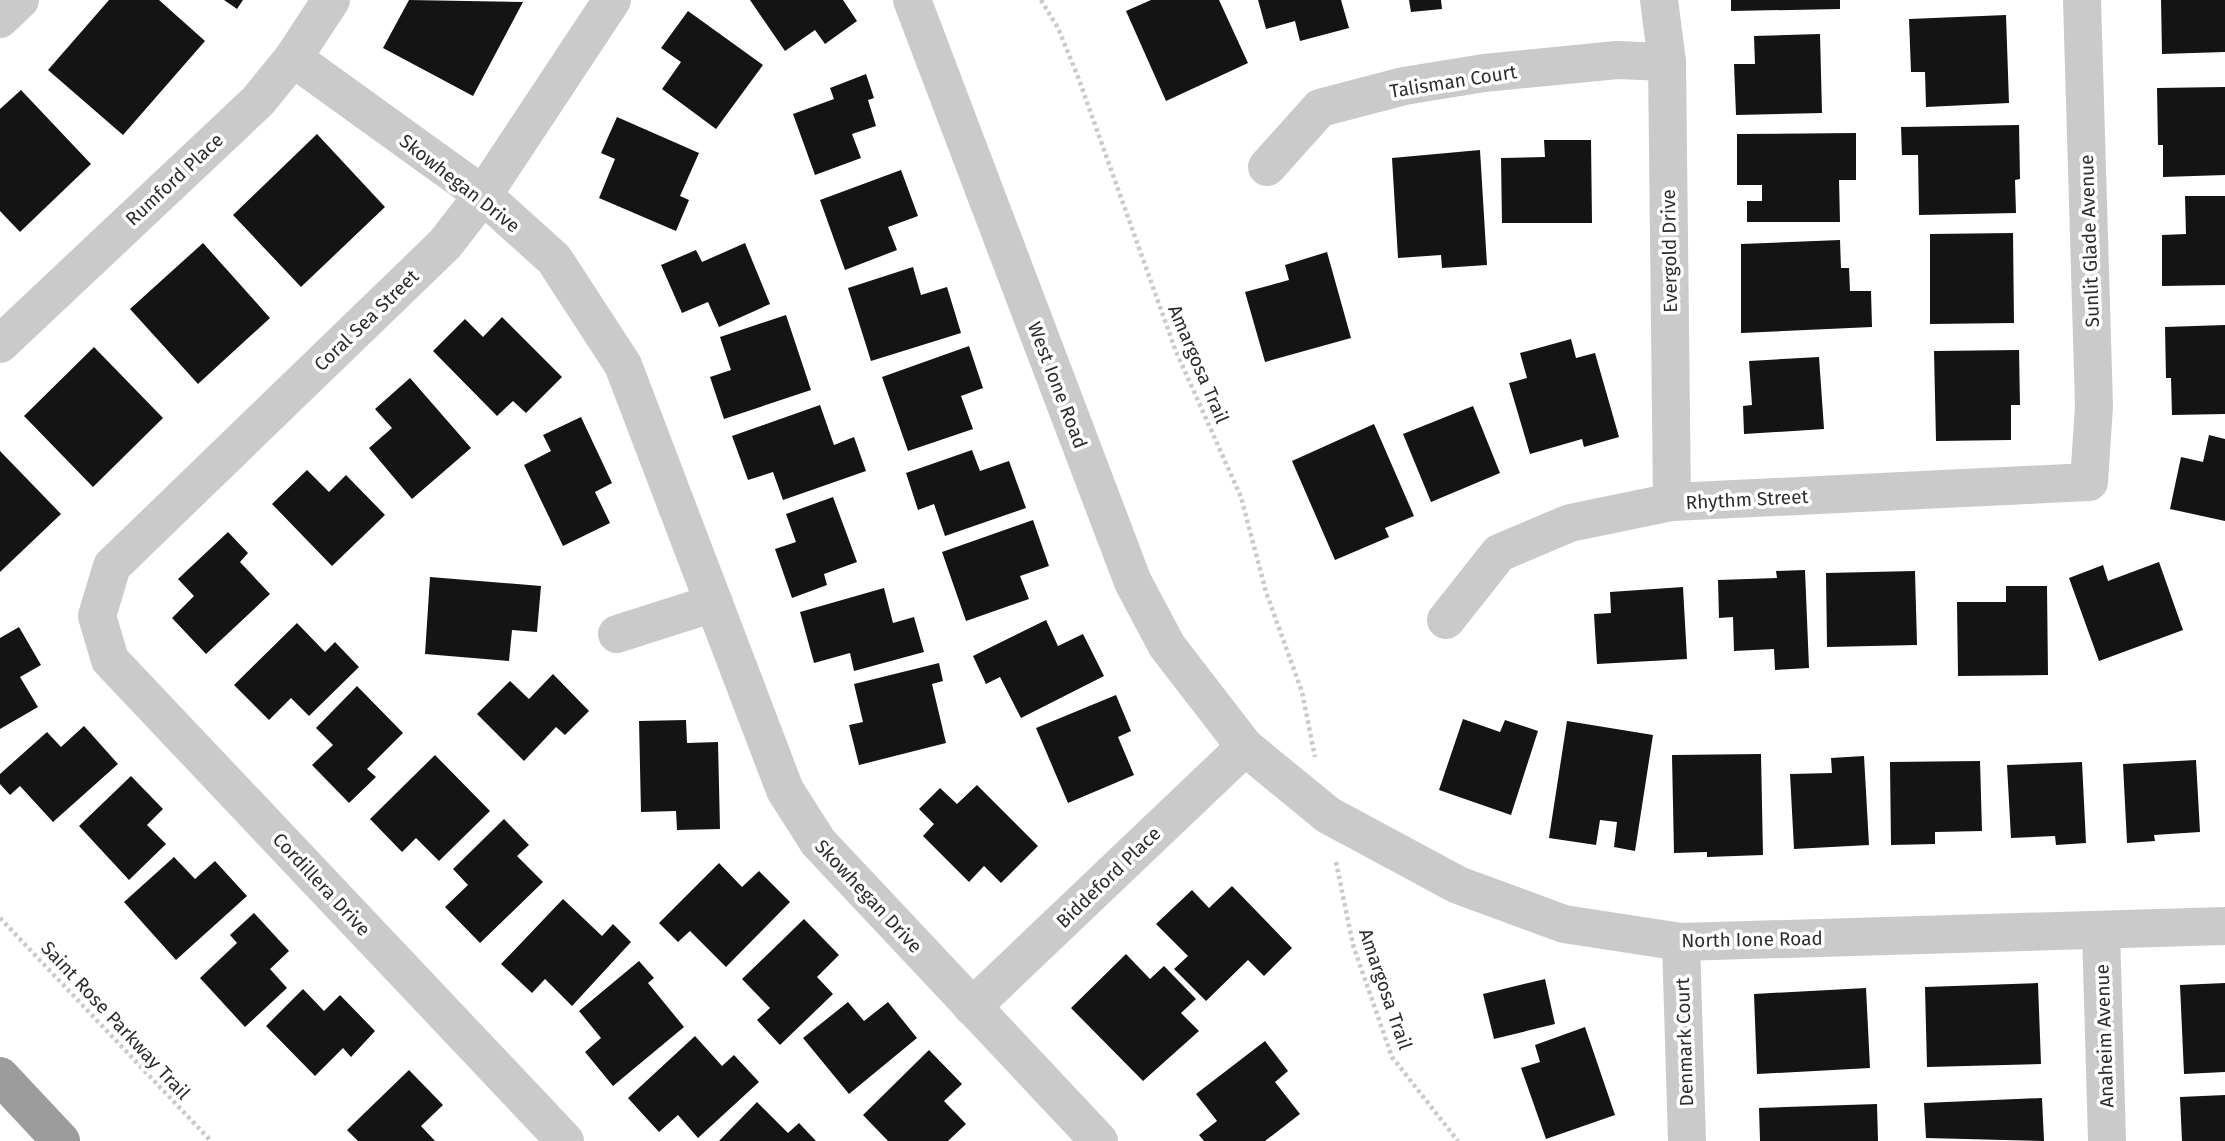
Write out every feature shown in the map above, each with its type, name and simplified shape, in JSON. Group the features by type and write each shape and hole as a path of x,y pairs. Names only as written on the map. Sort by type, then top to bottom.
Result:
{"highway":[{"path":"0,1076 61,1141"}],"street":[{"path":"0,19 20,0"},
{"name":"Rumford Place","path":"0,344 258,101 293,58 331,0"},
{"name":"Coral Sea Street","path":"97,616 112,566 445,244 483,195 612,0"},
{"name":"West Ione Road","path":"912,0 1133,582 1167,646 1245,747"},
{"name":"Evergold Drive","path":"1659,0 1667,62 1672,502"},
{"name":"Sunlit Glade Avenue","path":"2082,0 2094,406 2090,482"},
{"name":"Skowhegan Drive","path":"293,58 483,195 554,259 623,365 785,790 818,842 1099,1141"},
{"name":"Talisman Court","path":"1267,167 1320,108 1404,86 1484,74 1617,60 1667,62"},
{"name":"Rhythm Street","path":"1446,620 1499,553 1570,523 1672,502 2090,482"},
{"path":"617,634 714,603"},
{"name":"Cordillera Drive","path":"97,616 110,660 565,1141"},
{"name":"North Ione Road","path":"1245,747 1328,815 1458,886 1564,924 1681,942 2225,926"},
{"name":"Biddeford Place","path":"972,1007 1245,747"},
{"name":"Anaheim Avenue","path":"2101,930 2107,1141"},
{"name":"Denmark Court","path":"1681,942 1687,1141"}],"path":[{"name":"Amargosa Trail","path":"1041,0 1058,28 1078,77 1175,349 1241,497 1266,592 1302,692 1313,745"},
{"name":"Amargosa Trail","path":"1338,868 1353,945 1392,1057 1458,1141"},
{"name":"Saint Rose Parkway Trail","path":"0,918 211,1141"}],"building":[{"path":"109,0 159,0 205,41 123,135 48,70"},
{"path":"224,0 243,0 237,9"},
{"path":"409,0 523,2 473,96 383,48"},
{"path":"750,0 843,0 857,21 825,44 815,30 785,51"},
{"path":"1151,0 1219,0 1248,63 1166,101 1126,11"},
{"path":"1258,0 1341,0 1349,28 1300,41 1295,21 1266,29"},
{"path":"1409,0 1441,0 1442,9 1411,12"},
{"path":"1731,0 1840,0 1840,9 1731,11"},
{"path":"2161,0 2225,0 2225,52 2162,54"},
{"path":"688,11 763,65 716,129 662,89 681,62 661,48"},
{"path":"2006,15 2009,103 1926,107 1925,72 1911,72 1909,19"},
{"path":"1820,34 1822,113 1736,115 1734,64 1755,64 1754,36"},
{"path":"866,74 874,98 868,100 876,126 852,134 861,158 815,175 793,114 834,99 830,88"},
{"path":"2225,87 2225,175 2163,177 2163,145 2158,145 2157,88"},
{"path":"21,90 91,164 20,232 0,211 0,109"},
{"path":"617,117 699,153 680,196 689,200 676,231 599,198 615,159 601,153"},
{"path":"2019,125 2020,179 2015,180 2016,213 1919,215 1918,155 1902,155 1901,127"},
{"path":"1856,133 1856,180 1839,180 1840,222 1747,222 1747,201 1762,201 1762,185 1737,185 1737,134"},
{"path":"317,134 385,207 301,287 233,215"},
{"path":"1544,140 1591,140 1592,223 1502,223 1501,158 1545,157"},
{"path":"1480,150 1487,265 1442,268 1441,255 1398,258 1392,158"},
{"path":"901,170 918,216 888,227 897,250 845,270 820,200"},
{"path":"2185,196 2225,196 2225,285 2162,286 2162,235 2186,234"},
{"path":"2013,233 2014,323 1930,324 1930,234"},
{"path":"1840,240 1841,268 1849,268 1850,291 1871,291 1872,327 1741,333 1741,244"},
{"path":"203,243 270,318 198,384 130,309"},
{"path":"745,243 770,304 719,327 708,302 682,313 661,265 696,250 702,262"},
{"path":"1327,252 1351,338 1265,362 1245,292 1289,280 1285,265"},
{"path":"913,267 921,295 947,287 961,333 871,361 848,288"},
{"path":"786,315 811,390 724,419 710,377 731,370 720,337"},
{"path":"502,317 562,377 526,413 513,401 497,416 433,351 465,319 483,337"},
{"path":"2225,325 2225,414 2172,415 2171,378 2166,378 2165,327"},
{"path":"1571,339 1576,358 1595,353 1619,437 1584,447 1582,439 1530,454 1509,383 1527,378 1520,353"},
{"path":"969,346 983,388 961,396 973,429 908,451 882,377"},
{"path":"94,347 163,418 93,487 24,416"},
{"path":"2019,350 2020,405 2011,405 2011,440 1936,441 1934,351"},
{"path":"1819,357 1824,429 1744,434 1743,406 1752,405 1749,361"},
{"path":"410,378 471,448 412,499 369,448 392,428 375,409"},
{"path":"820,405 834,445 854,437 866,471 783,500 773,472 748,480 732,436"},
{"path":"1473,406 1500,473 1431,502 1403,434"},
{"path":"581,417 612,483 595,492 610,523 563,546 524,465 551,451 543,435"},
{"path":"1374,424 1414,516 1385,528 1389,537 1335,560 1292,461"},
{"path":"2209,435 2225,439 2225,521 2170,509 2181,457 2203,462"},
{"path":"972,450 980,471 1009,461 1026,508 945,536 934,504 918,510 906,473"},
{"path":"0,451 61,514 0,572"},
{"path":"307,470 329,492 346,475 385,515 332,566 272,504"},
{"path":"833,497 857,562 824,574 827,585 792,598 775,549 796,542 786,514"},
{"path":"1033,520 1049,566 1020,576 1029,599 966,621 942,552"},
{"path":"228,532 248,553 240,562 270,594 206,654 172,618 194,596 178,579"},
{"path":"2159,562 2183,630 2099,661 2069,578 2103,565 2108,581"},
{"path":"1805,570 1809,668 1775,670 1774,649 1734,651 1733,617 1719,618 1718,580 1777,578 1776,571"},
{"path":"1915,571 1917,645 1827,647 1826,573"},
{"path":"430,577 541,586 537,632 512,630 509,661 425,654"},
{"path":"2006,586 2047,586 2048,675 1958,676 1957,602 2006,602"},
{"path":"1683,587 1687,659 1597,664 1594,614 1611,613 1610,592"},
{"path":"884,588 893,623 914,617 924,652 854,671 850,653 814,663 800,612"},
{"path":"1046,620 1058,646 1083,634 1104,676 1021,718 1000,677 986,684 973,656"},
{"path":"297,623 325,652 335,642 359,667 309,716 291,698 269,720 234,685"},
{"path":"19,627 41,665 20,677 38,707 0,729 0,638"},
{"path":"939,663 943,681 932,684 946,743 859,765 849,725 863,722 854,684"},
{"path":"553,674 589,711 565,735 556,727 524,761 477,714 510,681 529,699"},
{"path":"357,686 403,733 367,769 376,777 349,803 312,765 333,745 316,728"},
{"path":"1116,695 1131,731 1118,737 1134,775 1068,803 1036,728"},
{"path":"1463,719 1500,732 1505,720 1538,731 1511,815 1439,790"},
{"path":"686,720 687,743 718,742 720,829 677,830 676,811 641,812 639,721"},
{"path":"1567,721 1653,735 1635,851 1614,847 1617,822 1600,820 1596,845 1549,838"},
{"path":"84,726 118,764 53,822 20,786 10,795 0,784 0,774 47,732 61,747"},
{"path":"1761,754 1763,855 1707,857 1707,852 1674,853 1672,755"},
{"path":"435,755 490,811 439,861 416,838 402,852 370,819"},
{"path":"1864,756 1869,845 1794,849 1790,774 1832,773 1831,758"},
{"path":"2196,760 2200,832 2154,835 2155,841 2127,843 2123,764"},
{"path":"1980,761 1982,831 1935,832 1935,844 1891,845 1890,762"},
{"path":"2082,762 2086,843 2056,845 2055,836 2011,838 2007,765"},
{"path":"131,776 163,809 147,825 166,844 129,880 79,826"},
{"path":"977,785 1038,846 1001,883 984,866 969,882 923,836 934,824 919,809 940,788 957,804"},
{"path":"504,819 529,845 517,856 543,882 480,943 445,907 468,885 453,869"},
{"path":"174,857 195,879 215,861 247,896 176,960 124,902"},
{"path":"719,863 742,887 759,871 790,902 726,967 690,931 678,942 659,923"},
{"path":"1232,886 1292,948 1264,976 1248,960 1206,1001 1174,969 1188,956 1156,924 1192,890 1209,908"},
{"path":"563,899 602,936 613,924 631,942 572,1006 545,979 532,993 501,964"},
{"path":"254,913 289,951 270,969 287,988 245,1027 200,978 237,943 230,935"},
{"path":"804,919 839,955 817,977 833,994 780,1045 757,1020 770,1008 742,979"},
{"path":"1126,954 1150,979 1164,966 1196,999 1181,1013 1199,1031 1143,1081 1071,1008"},
{"path":"639,961 654,978 648,983 684,1027 613,1086 585,1052 601,1038 579,1011"},
{"path":"1545,979 1555,1024 1494,1039 1483,994"},
{"path":"2038,983 2041,1064 1927,1067 1925,987"},
{"path":"2225,983 2225,1072 2184,1074 2180,985"},
{"path":"1866,988 1870,1068 1757,1074 1754,994"},
{"path":"303,989 324,1011 340,995 375,1031 351,1057 343,1048 315,1076 266,1026"},
{"path":"848,1002 864,1021 888,1002 917,1038 849,1094 803,1038"},
{"path":"1585,1027 1615,1115 1546,1139 1521,1068 1540,1062 1535,1045"},
{"path":"695,1036 722,1066 734,1055 759,1082 698,1138 678,1115 659,1132 628,1098"},
{"path":"1265,1041 1288,1071 1275,1082 1300,1114 1265,1141 1204,1141 1199,1135 1217,1121 1196,1094"},
{"path":"929,1050 962,1084 944,1101 966,1124 948,1141 888,1141 863,1115"},
{"path":"409,1070 443,1105 421,1126 435,1141 358,1141 347,1130"},
{"path":"2225,1095 2225,1141 2182,1141 2180,1097"},
{"path":"2042,1098 2044,1141 1926,1138 1924,1103"},
{"path":"757,1102 788,1133 799,1123 816,1141 719,1141"},
{"path":"1877,1104 1878,1141 1760,1141 1759,1108"}]}
